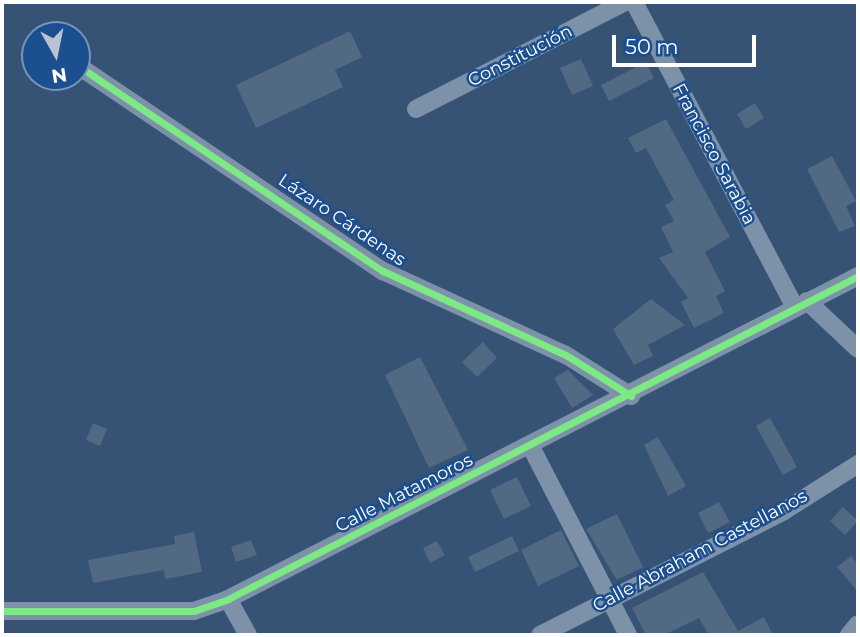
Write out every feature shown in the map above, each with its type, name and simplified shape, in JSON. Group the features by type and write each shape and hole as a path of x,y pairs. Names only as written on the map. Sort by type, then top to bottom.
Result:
{"street":[{"name":"Constitución","path":"416,109 625,2"},
{"name":"Francisco Sarabia","path":"634,2 801,304 858,349"},
{"name":"Lázaro Cárdenas","path":"91,74 383,271 565,355 631,396"},
{"name":"Calle Matamoros","path":"2,611 194,611 228,599 631,396 858,276"},
{"path":"531,447 628,635"},
{"name":"Calle Abraham Castellanos","path":"540,635 784,511 858,464"},
{"path":"228,599 248,635"},
{"path":"849,635 858,624"}],"building":[{"path":"350,31 362,57 335,70 343,87 256,128 236,85"},
{"path":"581,59 593,86 572,95 560,68"},
{"path":"646,62 654,78 609,101 601,85"},
{"path":"755,103 764,118 746,129 737,114"},
{"path":"666,119 730,237 705,252 725,291 716,296 724,313 694,328 681,302 688,298 659,258 673,252 661,227 674,221 665,205 674,200 646,148 636,153 628,138"},
{"path":"832,156 856,201 846,206 855,226 839,232 807,169"},
{"path":"651,299 685,325 648,345 653,356 634,365 613,329"},
{"path":"483,342 497,358 477,377 462,362"},
{"path":"420,357 468,450 429,468 385,375"},
{"path":"568,370 593,395 572,408 554,378"},
{"path":"770,418 797,467 783,475 756,426"},
{"path":"93,423 107,429 100,446 86,440"},
{"path":"658,437 686,486 668,496 644,445"},
{"path":"517,477 531,506 504,519 490,490"},
{"path":"719,502 730,522 708,533 698,513"},
{"path":"843,507 858,521 845,535 830,521"},
{"path":"617,514 643,567 617,580 586,529"},
{"path":"561,530 579,566 538,586 521,550"},
{"path":"194,532 202,572 165,579 164,570 93,583 88,560 175,544 174,536"},
{"path":"512,536 519,551 475,572 468,557"},
{"path":"251,540 257,555 236,562 231,547"},
{"path":"437,541 445,555 430,563 423,548"},
{"path":"851,556 858,564 858,592 837,567"},
{"path":"703,572 738,631 764,617 773,635 709,635 699,618 664,635 646,635 632,608"}],"cycle path":[{"path":"91,74 383,271 566,355 631,396"},
{"path":"2,611 194,611 228,599 858,276"}]}
